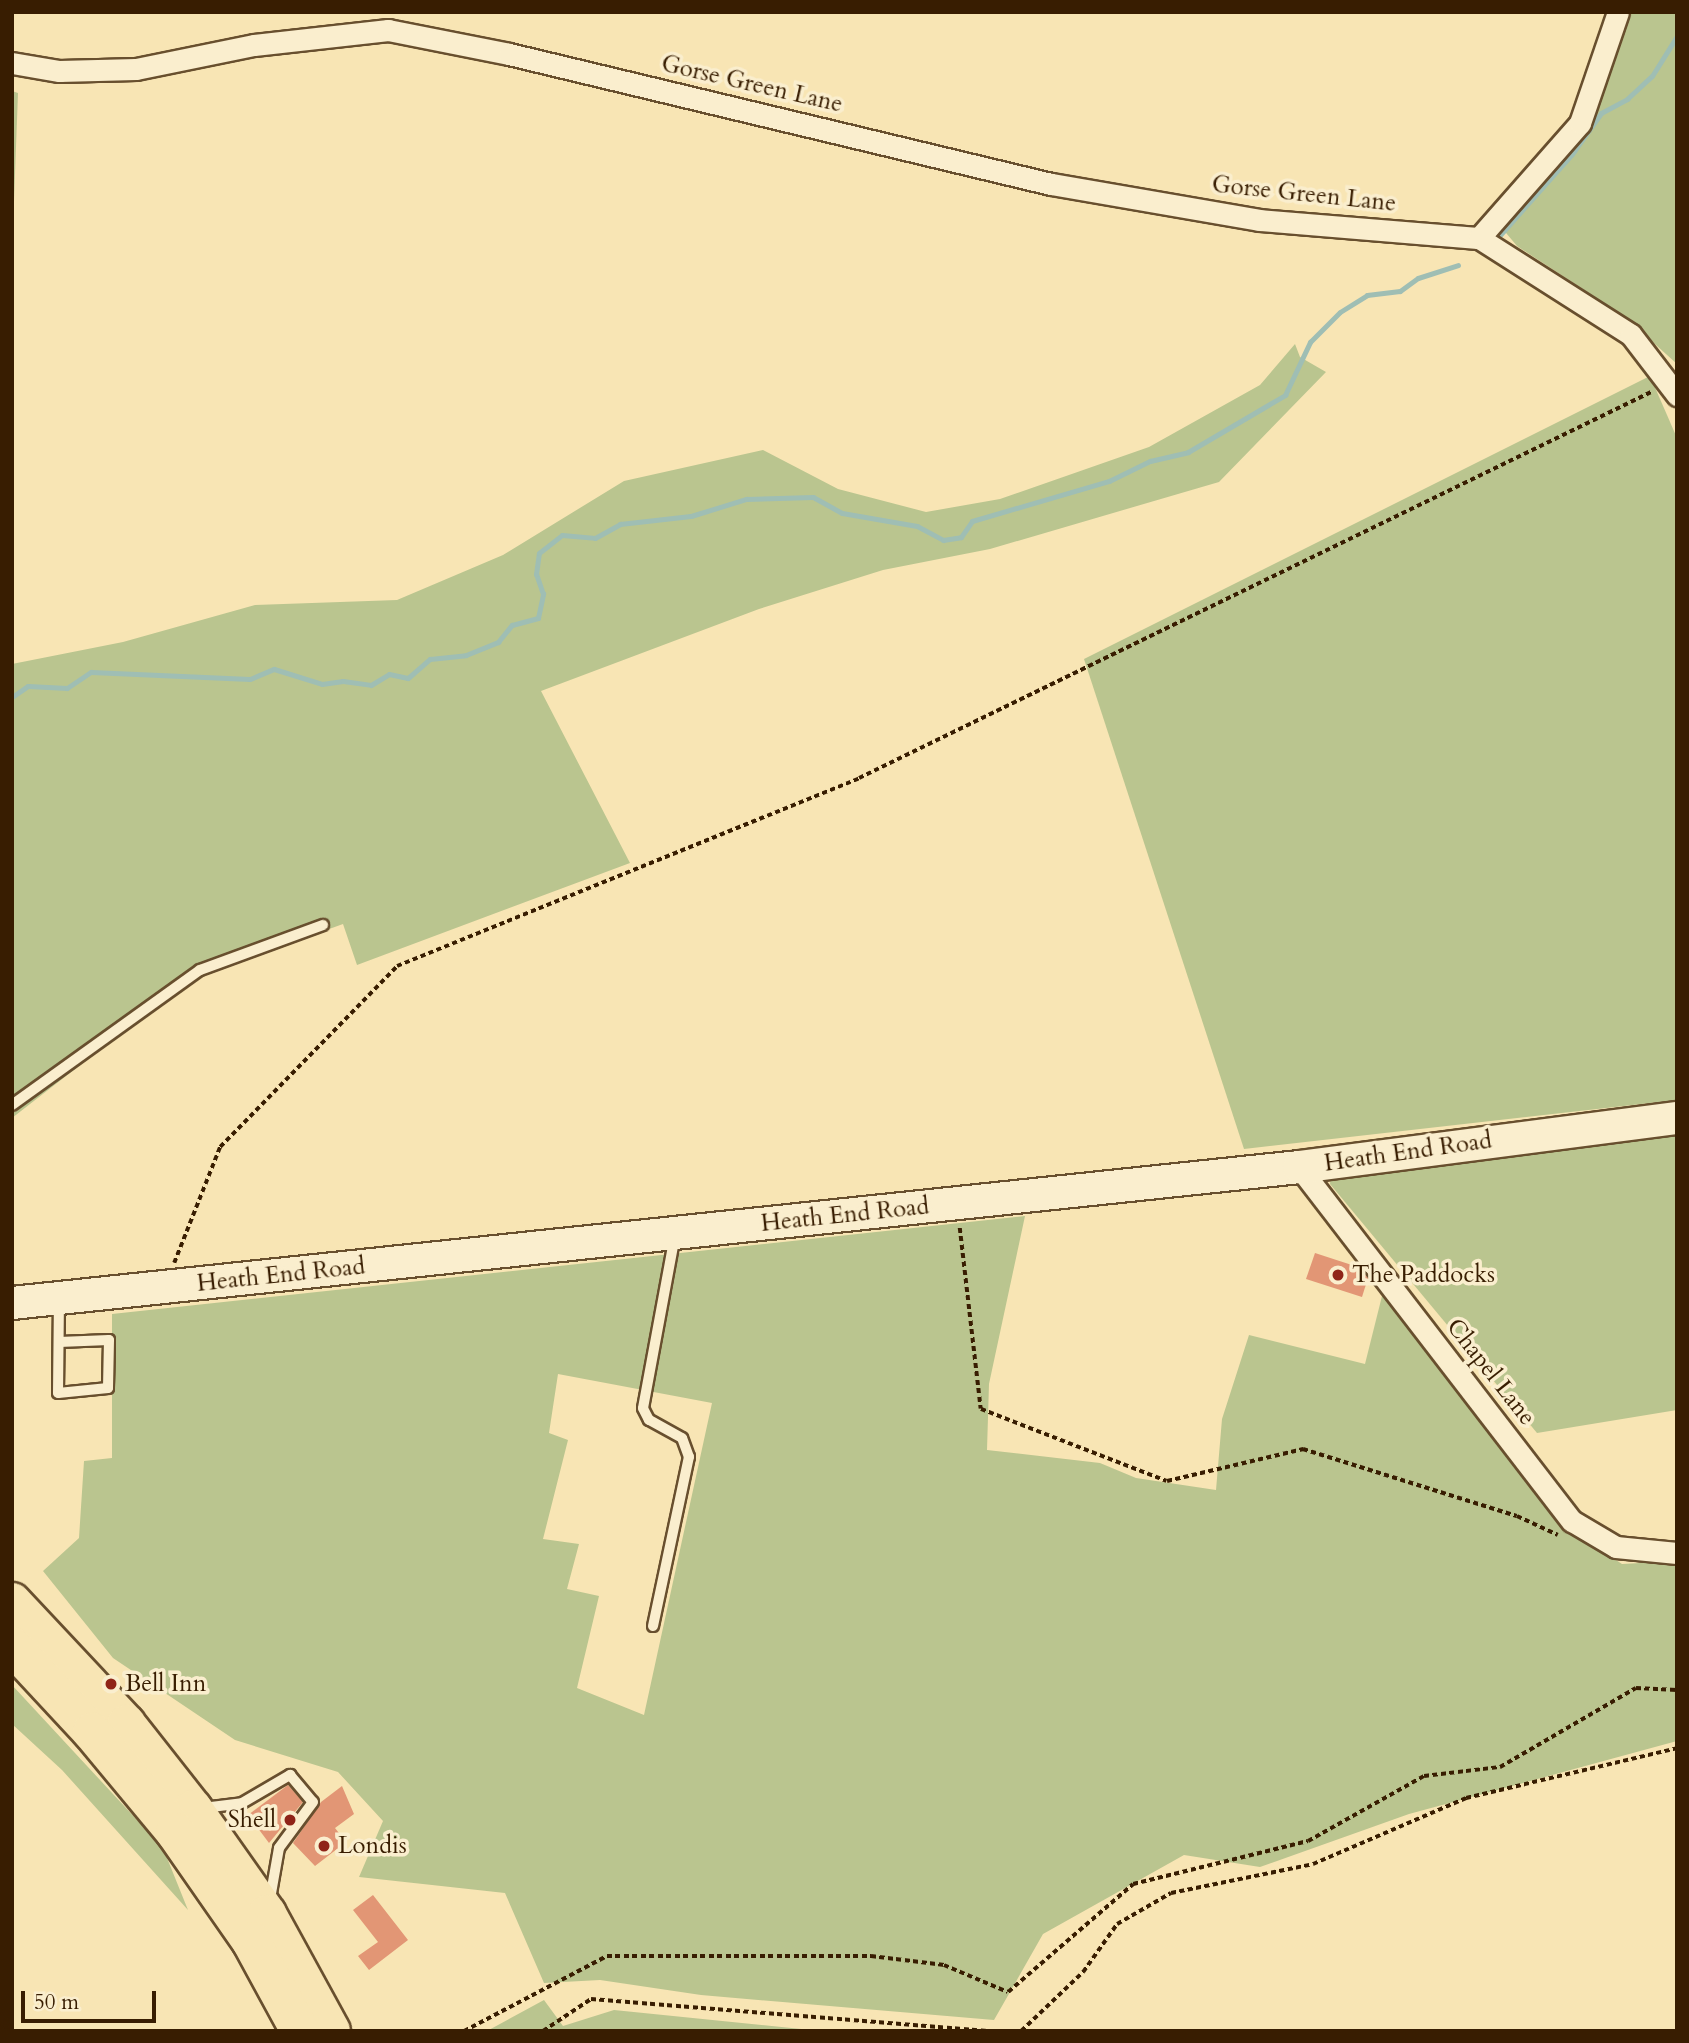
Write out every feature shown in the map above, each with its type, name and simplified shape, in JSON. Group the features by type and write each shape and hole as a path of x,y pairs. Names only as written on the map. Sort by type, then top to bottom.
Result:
{"highway":[{"path":"12,1602 118,1714 193,1809 267,1914 331,2031"},
{"path":"12,1646 92,1731 175,1832 251,1941 300,2031"}],"street":[{"path":"1618,12 1580,123 1479,238 1631,335 1673,389"},
{"name":"Gorse Green Lane","path":"12,63 59,71 136,69 254,45 388,30 523,57 1051,184 1259,220 1479,238"},
{"name":"Heath End Road","path":"12,1303 1299,1167 1677,1118"},
{"name":"Chapel Lane","path":"1299,1167 1572,1521 1616,1547 1677,1553"}],"lane":[{"path":"12,1105 200,970 323,925"},
{"path":"653,1626 689,1457 682,1438 649,1420 643,1408 676,1232"},
{"path":"59,1299 58,1392 108,1388 109,1340 59,1342"},
{"path":"193,1809 242,1803 290,1775 313,1802 279,1848 267,1914"}],"path":[{"path":"164,1288 220,1147 397,965 859,778 1673,389"},
{"path":"958,1204 981,1409 1167,1481 1303,1449 1517,1516 1564,1537"},
{"path":"464,2031 607,1956 871,1956 944,1965 1008,1992 1133,1884 1308,1841 1424,1776 1500,1767 1636,1688 1677,1690"},
{"path":"1021,2031 1083,1972 1117,1924 1171,1893 1313,1864 1466,1798 1677,1748"},
{"path":"543,2031 591,1999 991,2031"}],"green space":[{"path":"1623,12 1677,12 1677,364 1624,316 1517,246 1501,227 1587,121"},
{"path":"12,91 18,93 12,255"},
{"path":"1295,344 1300,357 1326,372 1219,482 990,549 883,570 759,609 541,691 630,863 357,965 343,924 191,979 12,1118 12,664 123,642 255,605 397,600 503,555 624,481 763,450 838,489 926,512 1000,499 1149,447 1260,385"},
{"path":"1650,376 1677,438 1677,1100 1244,1149 1084,659"},
{"path":"1677,1131 1677,1410 1537,1433 1330,1184 1331,1174"},
{"path":"1025,1216 989,1384 987,1450 1100,1463 1136,1478 1216,1490 1222,1419 1249,1335 1365,1364 1384,1288 1572,1531 1622,1564 1677,1561 1677,1741 1409,1814 1260,1867 1184,1855 1043,1934 994,2020 701,1995 600,1980 544,1983 505,1893 359,1877 383,1821 338,1772 235,1740 113,1658 43,1571 79,1538 84,1461 112,1458 112,1314","holes":["558,1374 712,1403 644,1715 577,1688 599,1596 567,1589 579,1544 543,1539 568,1440 549,1433"]},
{"path":"12,1685 163,1848 188,1910 62,1770 12,1724"},
{"path":"544,2000 563,2026 614,2010 821,2031 487,2031"}],"building":[{"name":"The Paddocks","path":"1315,1253 1361,1268 1368,1278 1362,1297 1306,1279"},
{"path":"288,1785 303,1802 269,1843 248,1815"},
{"path":"342,1786 354,1814 335,1828 346,1842 315,1866 293,1843 321,1802"},
{"path":"373,1895 408,1940 369,1970 358,1956 378,1942 353,1910"}],"waterway":[{"path":"1500,235 1572,154 1601,113 1627,99 1652,76 1677,36"},
{"path":"12,697 28,686 67,688 91,672 250,679 274,669 322,684 343,681 371,685 389,674 408,678 430,659 466,655 498,642 512,625 538,618 543,594 536,574 539,553 562,535 595,538 620,524 691,516 746,499 813,497 842,513 917,526 943,540 961,537 972,521 1109,481 1150,461 1188,452 1285,395 1310,342 1340,312 1367,295 1400,291 1418,278 1458,265"}],"place":[{"name":"The Paddocks","path":"1338,1275"},
{"name":"Bell Inn","path":"111,1684"},
{"name":"Shell","path":"290,1820"},
{"name":"Londis","path":"324,1846"}]}
